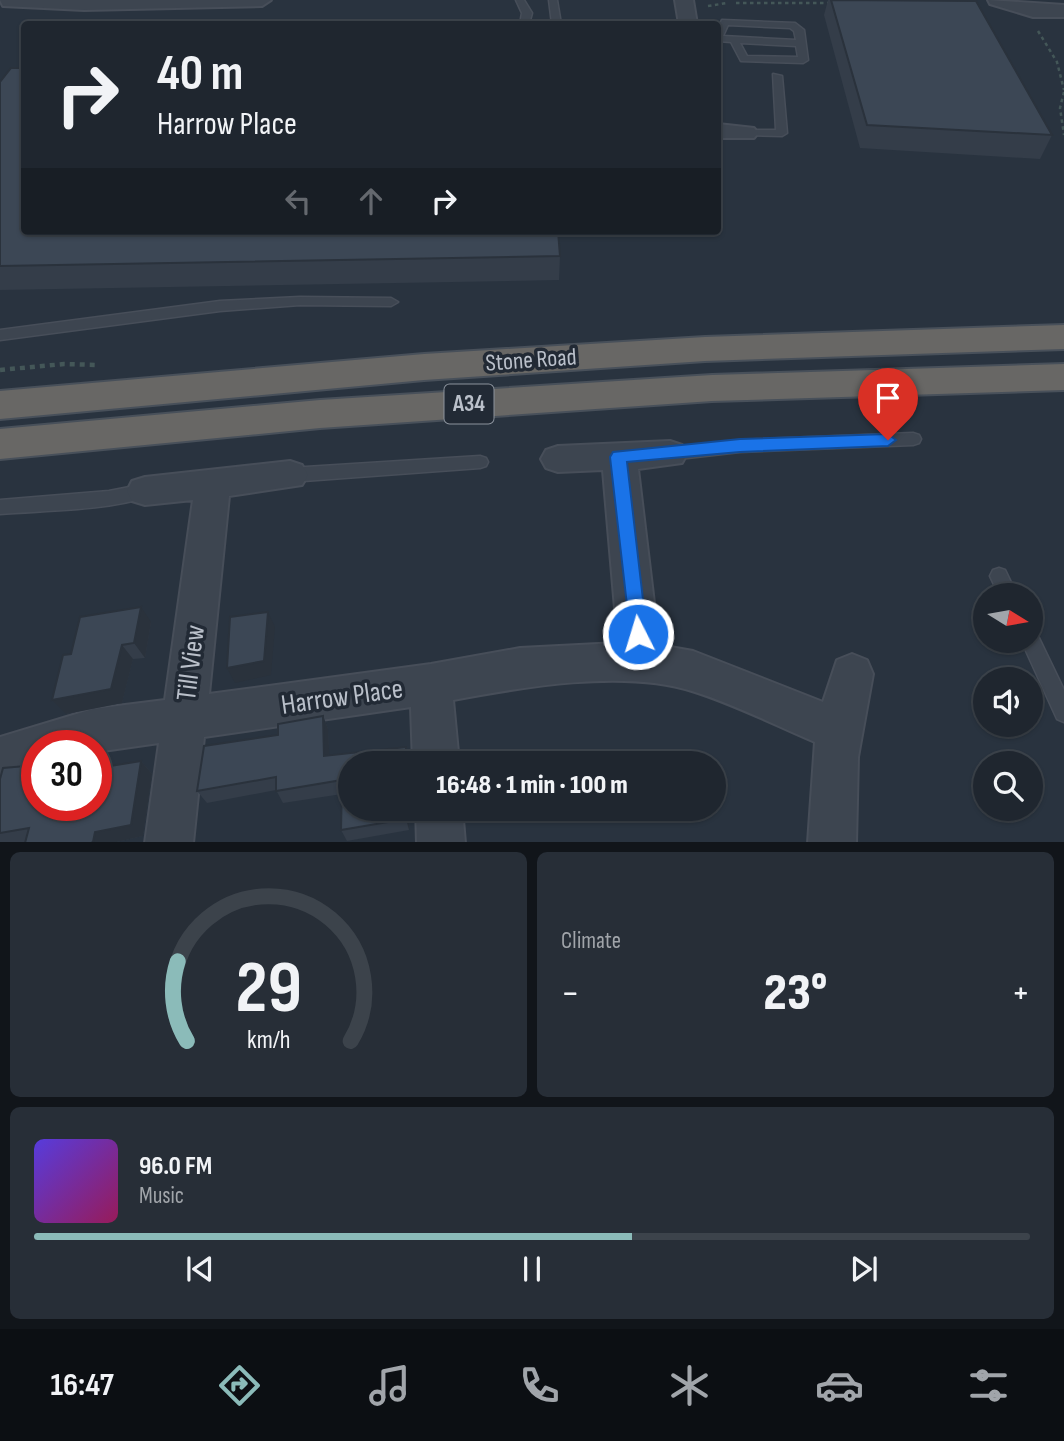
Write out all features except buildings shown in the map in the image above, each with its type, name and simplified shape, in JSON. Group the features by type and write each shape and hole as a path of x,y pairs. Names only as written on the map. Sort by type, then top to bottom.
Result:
{"highway":[{"name":"Stone Road","path":"0,405 424,367 705,349 1064,337"},
{"name":"Stone Road","path":"0,444 320,414 712,388 1064,377"}],"street":[{"path":"4,0 161,4 262,0"},
{"path":"684,0 695,18"},
{"path":"1007,8 1064,11"},
{"path":"1007,8 1058,31"},
{"path":"721,131 746,133"},
{"path":"558,459 670,454"},
{"path":"618,457 640,661"},
{"path":"145,491 290,475"},
{"name":"Till View","path":"169,842 213,483"},
{"name":"Harrow Place","path":"101,730 431,684 520,668 640,661 692,671 837,729"},
{"path":"832,842 831,776 837,729 852,674"},
{"path":"431,684 435,751"},
{"path":"0,760 21,753"},
{"path":"440,821 441,842"}],"lane":[{"path":"520,0 527,13 526,21"},
{"path":"553,0 556,21"},
{"path":"721,31 725,22 798,27 803,62 744,59 734,40"},
{"path":"721,38 801,43"},
{"path":"746,133 782,133 777,76"},
{"path":"0,335 220,306 300,301 391,302"},
{"path":"670,454 740,446 912,439"},
{"path":"290,475 480,461"},
{"path":"0,507 109,498 145,491"},
{"path":"999,576 1002,583"},
{"path":"1036,653 1064,712"}],"path":[{"path":"695,18 706,7 717,3 834,3"},
{"path":"1007,8 1039,32 1057,62 1064,91 1060,108 1064,135"}],"route":[{"path":"638,634 618,457 740,446 888,440"}]}
